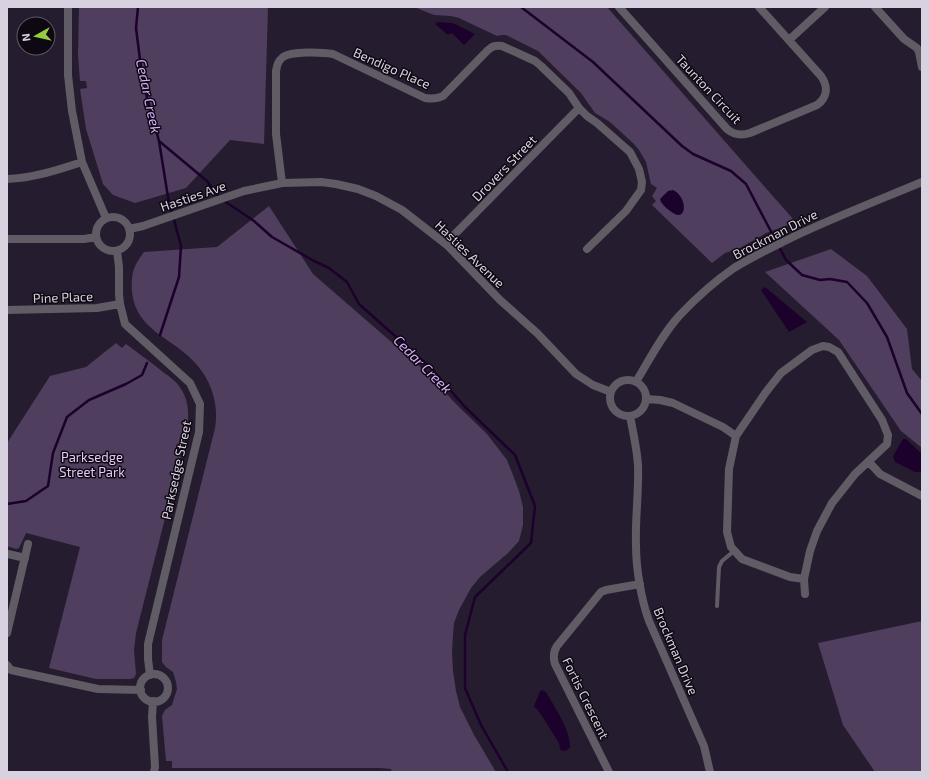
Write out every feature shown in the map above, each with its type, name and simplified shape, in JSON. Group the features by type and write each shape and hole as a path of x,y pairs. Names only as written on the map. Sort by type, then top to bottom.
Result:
{"street":[{"path":"68,7 68,75 72,111 82,162 106,218"},
{"name":"Taunton Circuit","path":"619,7 727,129 732,133 743,135 815,106 822,101 826,89 824,81 759,7"},
{"path":"788,40 825,7"},
{"path":"875,7 901,37 920,51 922,67"},
{"name":"Bendigo Place","path":"282,183 276,134 276,71 278,63 284,56 291,54 333,54 425,98 437,99 443,96 492,46 502,46 535,61 569,93 579,108 587,116 630,152 639,169 642,190 626,211 587,249"},
{"name":"Drovers Street","path":"447,245 454,235 579,108"},
{"path":"7,179 34,176 82,162"},
{"name":"Hasties Avenue","path":"264,186 282,183 321,182 336,184 358,189 376,196 402,210 447,245 500,300 537,333 576,374 593,385 610,392"},
{"name":"Brockman Drive","path":"636,382 666,333 679,316 722,277 759,253 834,218 922,182"},
{"name":"Hasties Ave","path":"129,229 142,226 244,191 264,186"},
{"path":"106,218 120,218 129,229 130,234 128,242 117,251 103,249 97,242 96,227 106,218"},
{"path":"7,239 84,239 96,237"},
{"name":"Parksedge Street","path":"117,251 119,259 120,304 125,324 190,383 200,404 199,432 149,640 148,659 150,675"},
{"name":"Pine Place","path":"7,310 97,308 120,304"},
{"path":"804,579 790,577 742,559 731,547 727,532 729,468 736,436 766,392 781,373 812,350 823,346 829,347 838,352 882,420 888,435 887,444 856,474 832,503 817,531 810,551 804,579 805,594"},
{"path":"624,380 630,380 640,385 646,399 641,411 630,416 624,416 618,414 610,404 610,392 618,383 624,380"},
{"path":"646,399 673,403 723,427 736,436"},
{"name":"Brockman Drive","path":"630,416 636,445 638,465 637,563 645,611 704,746 710,772"},
{"path":"869,462 880,474 922,496"},
{"path":"7,633 28,544"},
{"path":"8,554 24,558"},
{"name":"Fortis Crescent","path":"609,772 555,664 554,650 601,592 640,584"},
{"path":"8,671 98,689 140,690"},
{"path":"150,675 160,675 167,682 168,693 162,700 157,702 147,700 143,697 140,690 141,682 144,678 150,675"},
{"path":"153,702 152,717 154,772"}],"lane":[{"path":"717,606 719,567 722,561 734,551"}],"green space":[{"path":"79,7 268,7 264,144 230,140 186,188 135,203 113,195 103,184 86,129 80,89 87,88 86,81 80,81 78,55"},
{"path":"414,7 607,7 793,219 788,225 766,233 740,248 725,253 712,263 652,205 656,201 652,196 657,188 651,184 646,162 639,150 610,122 595,113 581,93 538,51 506,35 497,36 459,18 434,15"},
{"path":"269,206 313,274 426,372 487,434 507,460 519,491 523,507 523,525 519,541 508,553 480,577 471,588 454,623 452,652 453,671 460,707 474,735 496,772 392,772 391,769 380,768 172,768 172,761 166,761 162,716 165,710 172,705 177,689 173,672 162,662 162,640 215,428 216,411 213,395 207,379 197,365 188,356 149,326 141,316 135,306 132,292 132,275 137,262 144,252 217,247"},
{"path":"831,249 867,276 907,329 912,369 922,381 922,448 901,431 839,340 765,272"},
{"name":"Parksedge Street Park","path":"116,343 122,348 126,344 175,382 181,389 186,400 188,423 136,633 134,650 136,674 134,678 130,679 96,679 49,668 80,547 26,533 19,548 16,549 7,546 7,443 50,376 86,367"},
{"path":"922,621 922,772 875,772 843,725 818,643"}],"shaded area":[{"path":"438,22 452,23 475,34 464,45 452,33 448,35 435,24"},
{"path":"673,190 678,193 684,208 683,212 678,215 669,211 660,199 668,191"},
{"path":"765,287 807,322 789,332 761,290"},
{"path":"903,439 906,439 922,454 921,472 915,472 895,462 893,456"},
{"path":"543,690 546,692 558,712 568,733 570,747 566,751 562,751 560,749 559,743 534,706 540,691"}],"waterway":[{"name":"Cedar Creek","path":"138,7 136,28 143,83 159,141 207,181 219,197"},
{"path":"521,7 593,62 682,146 693,154 731,171 746,184 786,260 802,275 820,280 830,279 847,282 867,303 887,337 907,393 922,414"},
{"path":"159,141 168,197 181,246 179,277 160,335"},
{"name":"Cedar Creek","path":"223,200 254,221 272,237 329,268 347,282 359,304 431,368 465,407 515,455 535,506 531,543 475,597 465,635 465,688 481,725 508,772"},
{"path":"7,504 26,501 48,486 53,453 67,417 89,400 126,384 142,375 147,363"}]}
